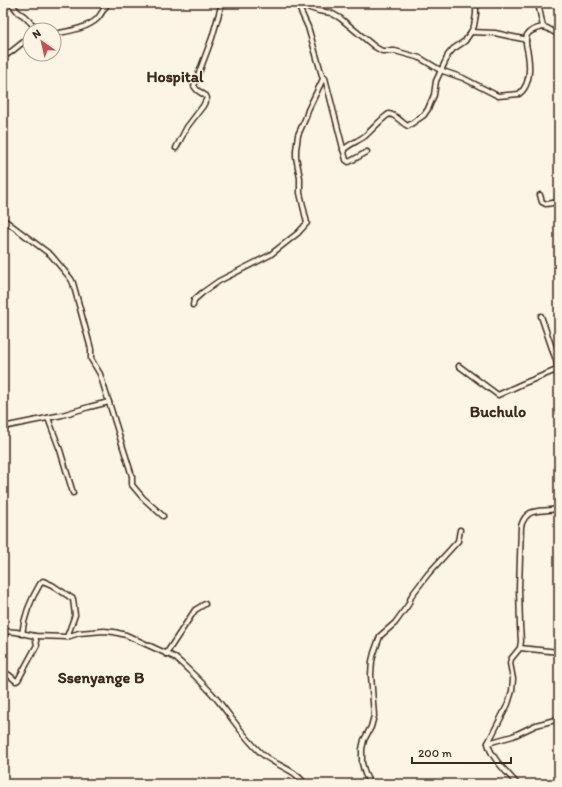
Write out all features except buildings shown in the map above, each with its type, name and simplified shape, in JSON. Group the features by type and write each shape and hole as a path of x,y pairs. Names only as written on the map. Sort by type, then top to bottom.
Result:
{"street":[{"path":"11,3 18,12 30,22"},
{"path":"62,32 78,29 93,22 101,14 108,3"},
{"path":"176,148 187,127 203,106 207,98 194,86 212,38 222,3"},
{"path":"297,3 319,12 331,13 340,18 382,51 395,51 420,58 440,70 462,78 498,96 519,94 524,90 529,73 526,41 529,33 543,27 559,35"},
{"path":"297,3 308,27 323,79 325,78 346,160 349,162 367,152"},
{"path":"343,150 365,135 389,114 393,115 408,126 424,115 434,95 436,81 440,70 448,55 453,49 465,41 471,32 476,14 476,3"},
{"path":"538,3 543,27"},
{"path":"471,32 495,33 523,38 526,41"},
{"path":"3,57 22,43"},
{"path":"193,305 194,300 219,281 270,255 298,233 307,222 300,193 300,178 296,150 298,135 323,79"},
{"path":"540,195 542,202 546,204 559,202"},
{"path":"3,219 51,255 72,279 91,349 91,359 100,374 132,476 132,485 143,498 163,516"},
{"path":"460,366 498,395 558,369 541,316"},
{"path":"553,352 559,351"},
{"path":"3,427 48,418 109,402"},
{"path":"48,418 60,450 73,493"},
{"path":"517,784 495,758 489,749 488,743 508,704 512,691 511,659 520,648 521,642 519,588 521,526 523,520 530,513 535,511 555,510 559,508"},
{"path":"370,784 362,763 362,749 374,716 371,675 372,661 380,636 395,623 408,605 412,595 428,574 458,542 460,530"},
{"path":"22,634 26,612 43,581 52,585 73,599 75,615 66,637"},
{"path":"166,654 195,610 205,604"},
{"path":"3,631 35,636 66,637 79,633 104,631 114,632 126,635 166,654 180,662 214,696 246,737 263,755 293,772 301,778 305,784"},
{"path":"3,672 16,681 18,680 37,645 35,636"},
{"path":"520,648 559,652"},
{"path":"488,743 513,736 536,724 559,719"}],"district":[{"name":"Hospital","path":"175,76"},
{"name":"Buchulo","path":"498,411"},
{"name":"Ssenyange B","path":"101,677"}]}
